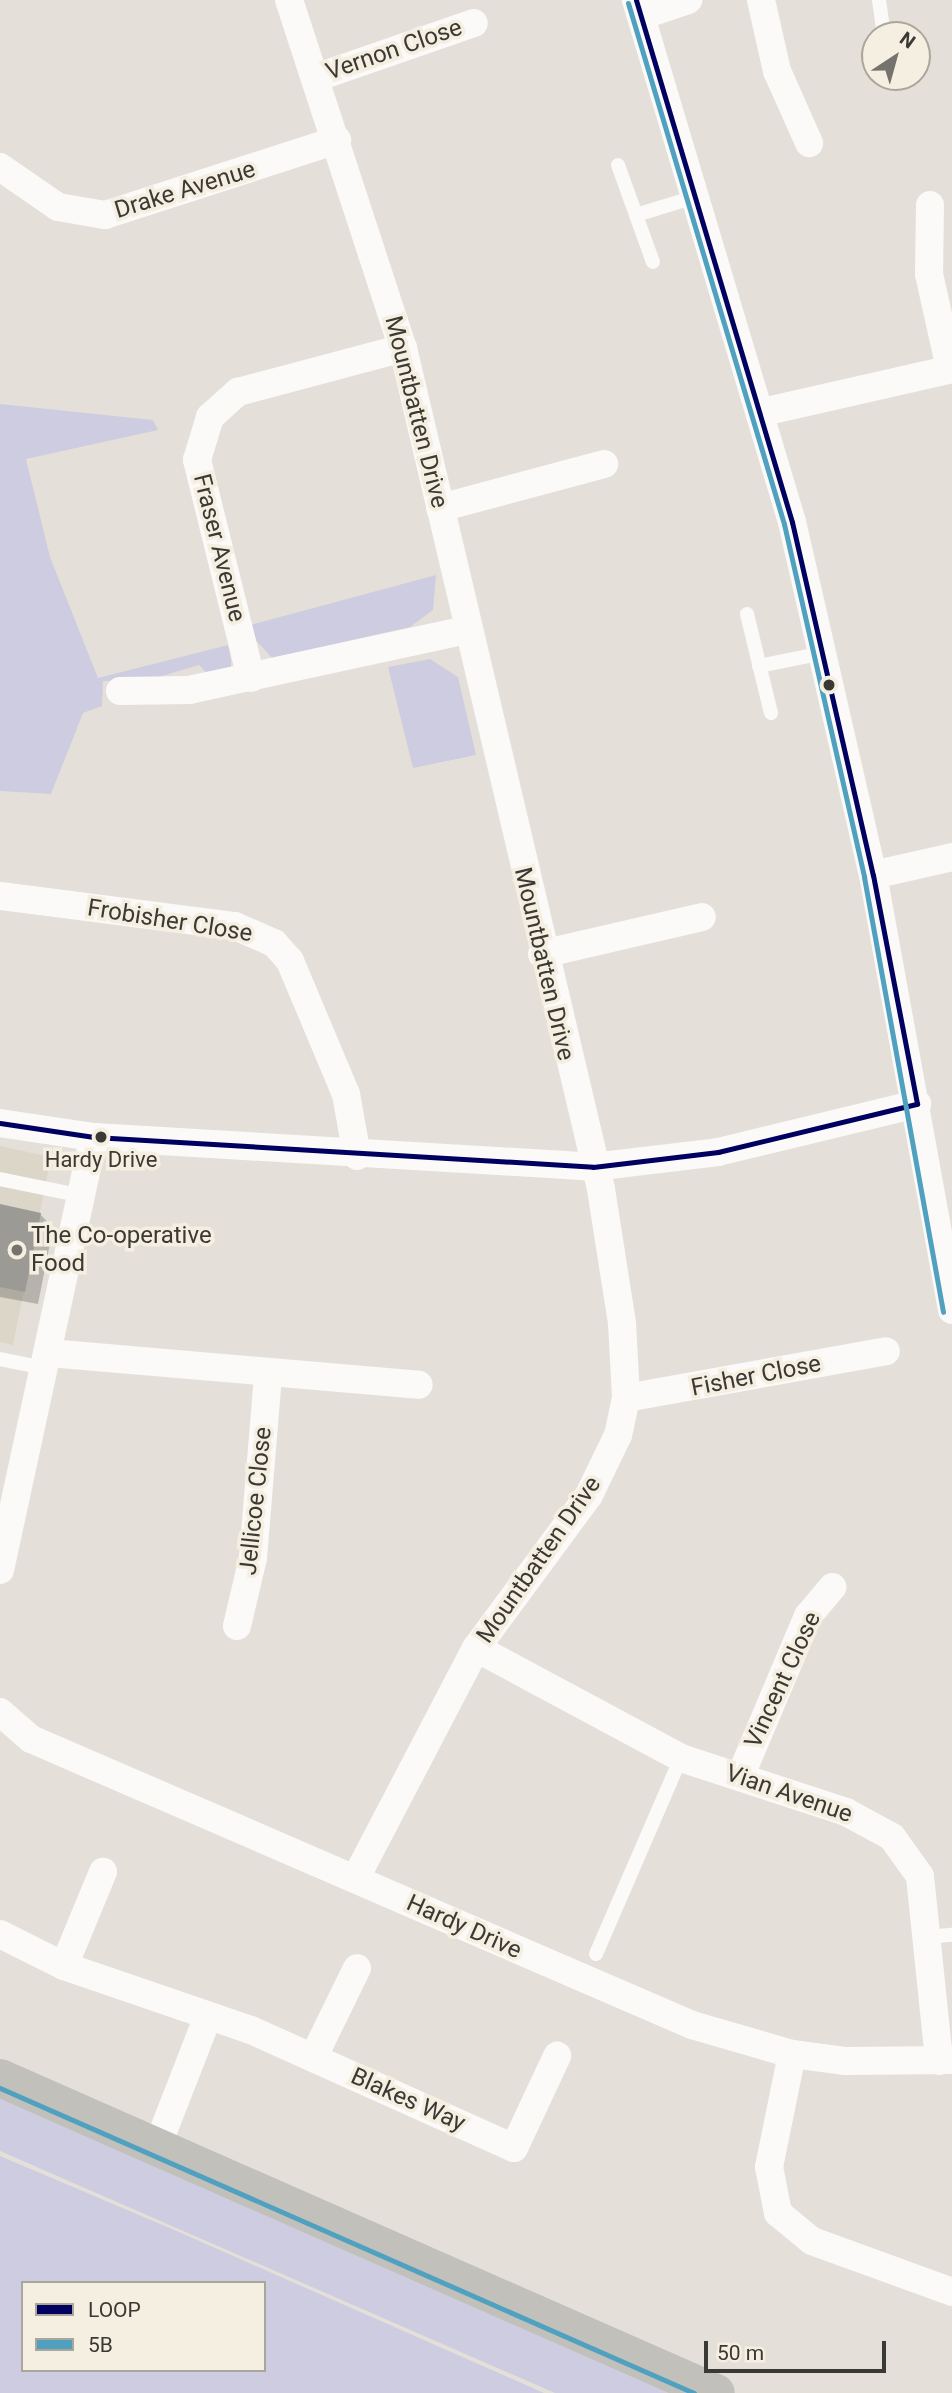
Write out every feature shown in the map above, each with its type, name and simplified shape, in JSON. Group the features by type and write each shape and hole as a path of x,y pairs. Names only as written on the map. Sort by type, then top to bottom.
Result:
{"street":[{"name":"Mountbatten Drive","path":"289,0 403,348 593,1167 622,1323 626,1398 618,1435 589,1495 476,1648 355,1878"},
{"path":"688,0 639,8 763,412 823,653 873,875 917,1104 952,1310"},
{"path":"761,0 777,71 809,143"},
{"name":"Vernon Close","path":"315,78 474,23"},
{"name":"Drake Avenue","path":"0,167 58,207 105,215 337,140"},
{"path":"763,412 951,369 929,274 930,205"},
{"name":"Fraser Avenue","path":"251,678 197,460 210,417 238,392 403,348"},
{"path":"440,508 604,464"},
{"path":"120,691 189,690 467,630"},
{"path":"873,875 952,857"},
{"name":"Frobisher Close","path":"0,896 235,926 274,943 290,961 346,1094 357,1156"},
{"path":"542,954 702,917"},
{"path":"0,1123 94,1137 357,1156 593,1167 718,1152 917,1104"},
{"path":"0,1570 3,1538 47,1360 94,1137"},
{"name":"Fisher Close","path":"626,1398 886,1351"},
{"path":"47,1360 419,1385"},
{"name":"Jellicoe Close","path":"237,1626 253,1559 268,1375"},
{"name":"Vincent Close","path":"740,1777 808,1616 832,1587"},
{"name":"Vian Avenue","path":"476,1648 681,1758 846,1812 892,1837 920,1877 939,1936 946,2060"},
{"name":"Hardy Drive","path":"0,1712 32,1739 692,2025 792,2054 946,2060"},
{"path":"64,1966 103,1872"},
{"name":"Blakes Way","path":"0,1934 64,1966 207,2019 251,2029 514,2148 557,2056"},
{"path":"313,2058 357,1968"},
{"path":"157,2147 207,2019"},
{"path":"792,2054 769,2167 778,2213 823,2246 952,2292"},
{"path":"0,2078 716,2393"}],"lane":[{"path":"879,0 882,21"},
{"path":"618,165 653,262"},
{"path":"636,215 698,196"},
{"path":"747,614 771,713"},
{"path":"759,666 823,653"},
{"path":"0,1179 83,1196"},
{"path":"0,1359 47,1360"},
{"path":"596,1954 681,1758"}],"shaded area":[{"path":"0,404 153,420 158,430 26,459 50,557 98,678 228,645 231,660 231,667 208,674 199,665 152,679 103,681 102,706 83,713 51,794 0,791"},
{"path":"436,575 433,610 410,627 272,658 254,638 250,625"},
{"path":"430,659 458,677 476,755 413,768 388,667"},
{"path":"0,1146 51,1157 13,1345 0,1342"},
{"path":"0,2094 682,2393 555,2393 0,2151"},
{"path":"0,2156 179,2232 544,2393 0,2393"}],"building":[{"name":"The Co-operative Food","path":"0,1204 41,1213 25,1292 0,1287"}],"transit line":[{"name":"LOOP","path":"636,0 792,522 873,875 917,1104"},
{"name":"5B","path":"628,3 784,524 864,877 943,1312"},
{"name":"LOOP","path":"0,1123 94,1137 593,1167 718,1152 917,1104"},
{"name":"5B","path":"0,2088 694,2393"}],"place":[{"name":"Hardy Drive","path":"101,1137"},
{"name":"The Co-operative Food","path":"17,1250"}]}
